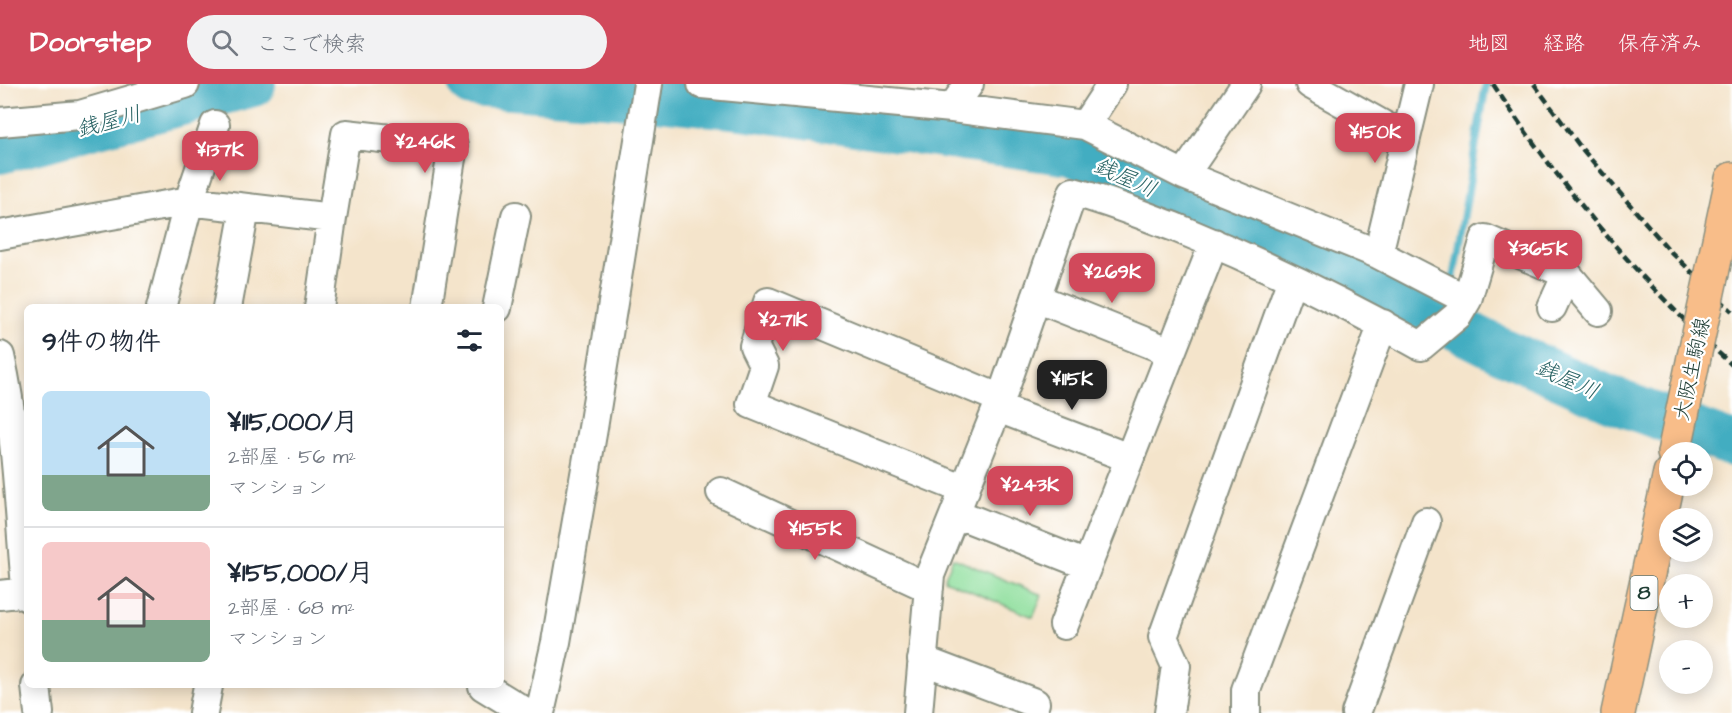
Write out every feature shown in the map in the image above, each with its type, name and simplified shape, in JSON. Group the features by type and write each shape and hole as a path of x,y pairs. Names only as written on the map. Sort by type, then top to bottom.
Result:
{"main road":[{"name":"大阪生駒線","path":"1676,442 1732,179"},
{"name":"8","path":"1618,713 1665,496"}],"street":[{"path":"540,713 568,574 648,84"},
{"path":"702,84 952,108 1085,125 1184,176 1378,254 1456,300"},
{"path":"952,108 969,84"},
{"path":"1085,125 1113,84"},
{"path":"1184,176 1246,84"},
{"path":"1310,84 1406,138"},
{"path":"1378,254 1419,84"},
{"path":"0,122 81,115 170,86"},
{"path":"162,304 189,201 215,125"},
{"path":"320,304 346,134 453,146 428,304"},
{"path":"918,713 930,575 1000,403 1073,192 1104,200 1214,243 1383,324 1421,346 1428,340 1456,300 1485,239 1567,274 1598,311"},
{"path":"0,235 189,201 332,218"},
{"path":"228,304 245,209"},
{"path":"497,304 516,216"},
{"path":"1064,625 1214,243"},
{"path":"1552,307 1567,274"},
{"path":"1169,713 1176,666 1163,637 1292,279"},
{"path":"1036,298 1171,352"},
{"path":"1087,564 960,501 752,404 764,366 754,346 768,302 1129,458"},
{"path":"1246,713 1246,690 1383,324"},
{"path":"0,356 17,385 16,498 24,566"},
{"path":"721,492 929,588"},
{"path":"1356,713 1426,522"},
{"path":"0,595 24,592"},
{"path":"922,660 1035,703"},
{"path":"36,688 39,713"},
{"path":"203,713 208,688"},
{"path":"486,688 526,713"}],"green space":[{"path":"953,558 1042,595 1033,617 944,580"}],"waterway":[{"name":"銭屋川","path":"0,151 253,84"},
{"name":"銭屋川","path":"471,84 657,98 749,108 1071,153 1613,400 1732,444"},
{"path":"1452,285 1486,84"}],"railway":[{"path":"1493,84 1546,159 1604,232 1666,301 1732,365"},
{"path":"1534,84 1582,149 1669,250 1732,311"}]}
